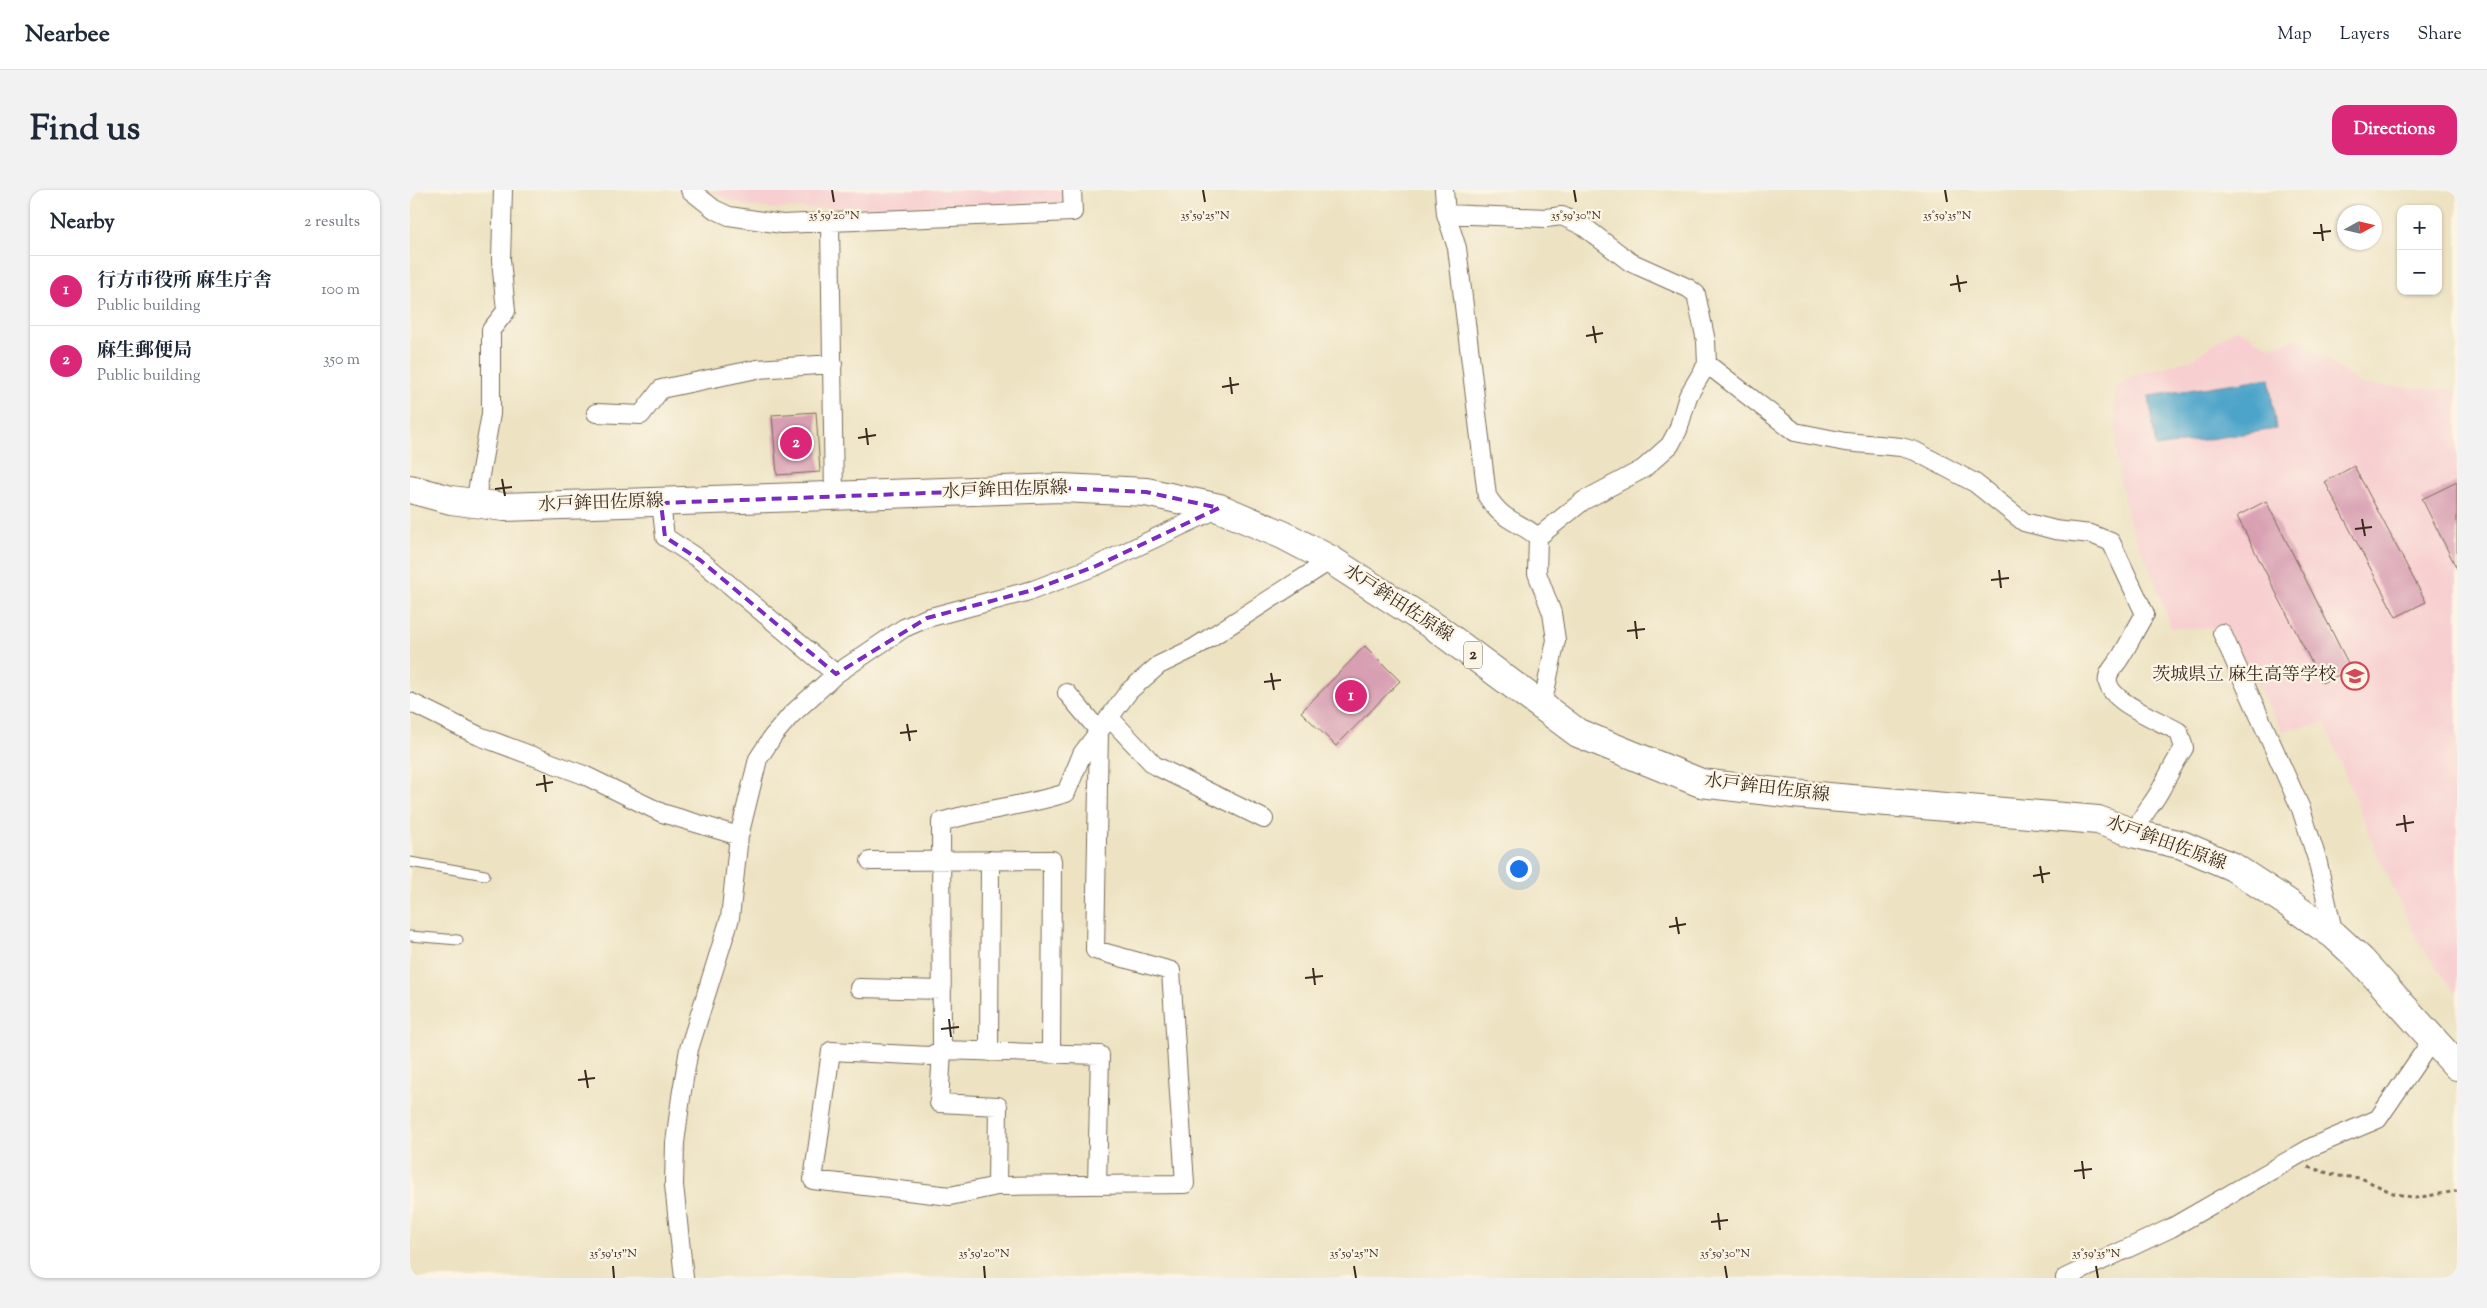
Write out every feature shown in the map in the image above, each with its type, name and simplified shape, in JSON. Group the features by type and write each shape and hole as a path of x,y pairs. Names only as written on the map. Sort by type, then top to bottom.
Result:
{"main road":[{"name":"水戸鉾田佐原線","path":"410,489 475,503 504,507 1061,488 1146,492 1219,508 1283,535 1331,560 1438,629 1578,733 1701,783 1793,794 2098,820 2136,834 2182,846 2233,867 2334,935 2361,960 2457,1066"}],"street":[{"path":"475,503 491,414 491,330 506,311 501,260 502,190"},
{"path":"690,190 714,209 729,216 782,224 1073,212 1072,190"},
{"path":"1444,190 1446,214 1457,248 1488,496 1496,510 1507,520 1528,529 1538,537"},
{"path":"1446,214 1562,216 1583,226 1630,262 1688,288 1696,294 1706,341 1707,364 1688,396 1678,430 1670,445 1643,469 1582,501 1538,537 1537,573 1552,613 1556,640 1542,706"},
{"path":"830,223 834,496"},
{"path":"596,413 641,415 661,389 758,369 833,364"},
{"path":"1707,364 1794,432 1845,442 1901,446 1916,451 1976,482 2024,522 2049,529 2091,534 2111,542 2144,614 2121,657 2109,674 2107,682 2110,689 2120,700 2178,732 2184,748 2166,774 2160,790 2137,823 2136,834"},
{"path":"661,503 665,537 700,560 836,674"},
{"path":"684,1278 674,1185 675,1143 689,1050 730,918 739,836 758,759 773,736 790,715 836,674 904,628 927,618 1033,590 1096,566 1219,508"},
{"path":"997,1186 998,1106 939,1103 942,1050 943,861 941,822 963,815 1044,800 1066,793 1082,754 1128,691 1159,665 1194,648 1331,560"},
{"path":"2222,633 2301,808 2317,859 2334,935"},
{"path":"1067,693 1099,731 1095,950 1171,971 1185,1184 1097,1185 997,1186 950,1196 814,1180 831,1051 930,1056 942,1050 1100,1055 1097,1185"},
{"path":"410,702 479,736 584,774 662,813 739,836"},
{"path":"1110,717 1154,765 1264,820"},
{"path":"989,1052 990,860"},
{"path":"870,861 1052,860 1051,1054"},
{"path":"859,988 942,990"},
{"path":"2065,1278 2170,1228 2314,1146 2378,1119 2432,1040"}],"lane":[{"path":"410,862 485,875"},
{"path":"410,936 458,940"}],"path":[{"path":"2284,1163 2318,1169 2338,1176 2361,1178 2393,1193 2415,1198 2457,1191"}],"highlighted area":[{"path":"1061,488 1146,492 1219,508 1096,566 1033,590 927,618 836,674 700,560 665,537 661,503"}],"shaded area":[{"path":"711,190 1067,190 1067,202 778,209 752,207 729,200"},
{"name":"茨城県立 麻生高等学校","path":"2236,328 2270,347 2299,339 2361,385 2457,390 2457,995 2421,946 2378,856 2325,723 2282,731 2227,629 2171,628 2155,581 2127,516 2117,462 2115,388 2134,375 2191,360"}],"water":[{"path":"2269,378 2276,429 2156,447 2149,396"}],"building":[{"path":"816,412 820,472 777,475 772,415"},
{"path":"2354,466 2426,602 2396,617 2325,482"},
{"path":"2457,482 2457,569 2422,499"},
{"path":"2266,501 2351,669 2322,683 2237,516"},
{"path":"1365,646 1400,681 1336,746 1301,712"}],"place":[{"name":"麻生郵便局","path":"796,443"},
{"name":"茨城県立 麻生高等学校","path":"2355,676"},
{"name":"行方市役所 麻生庁舎","path":"1351,696"}]}
